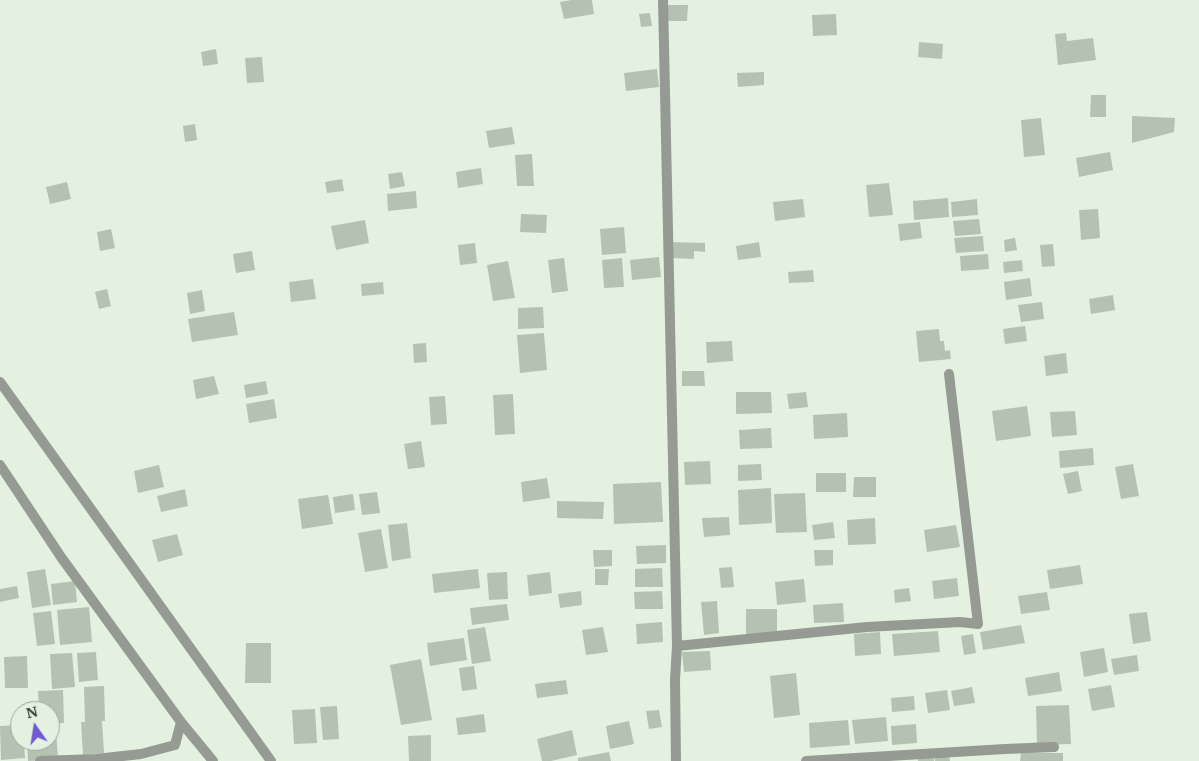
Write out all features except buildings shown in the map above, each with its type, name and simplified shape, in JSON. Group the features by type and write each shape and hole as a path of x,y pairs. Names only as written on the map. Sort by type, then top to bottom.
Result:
{"street":[{"path":"663,0 677,646 676,761"},
{"path":"677,646 867,627 960,622 978,624 950,374"},
{"path":"0,382 271,761"},
{"path":"0,465 61,557 181,722 213,761"},
{"path":"40,761 141,754 175,745 181,722"},
{"path":"806,761 1054,747"}]}
